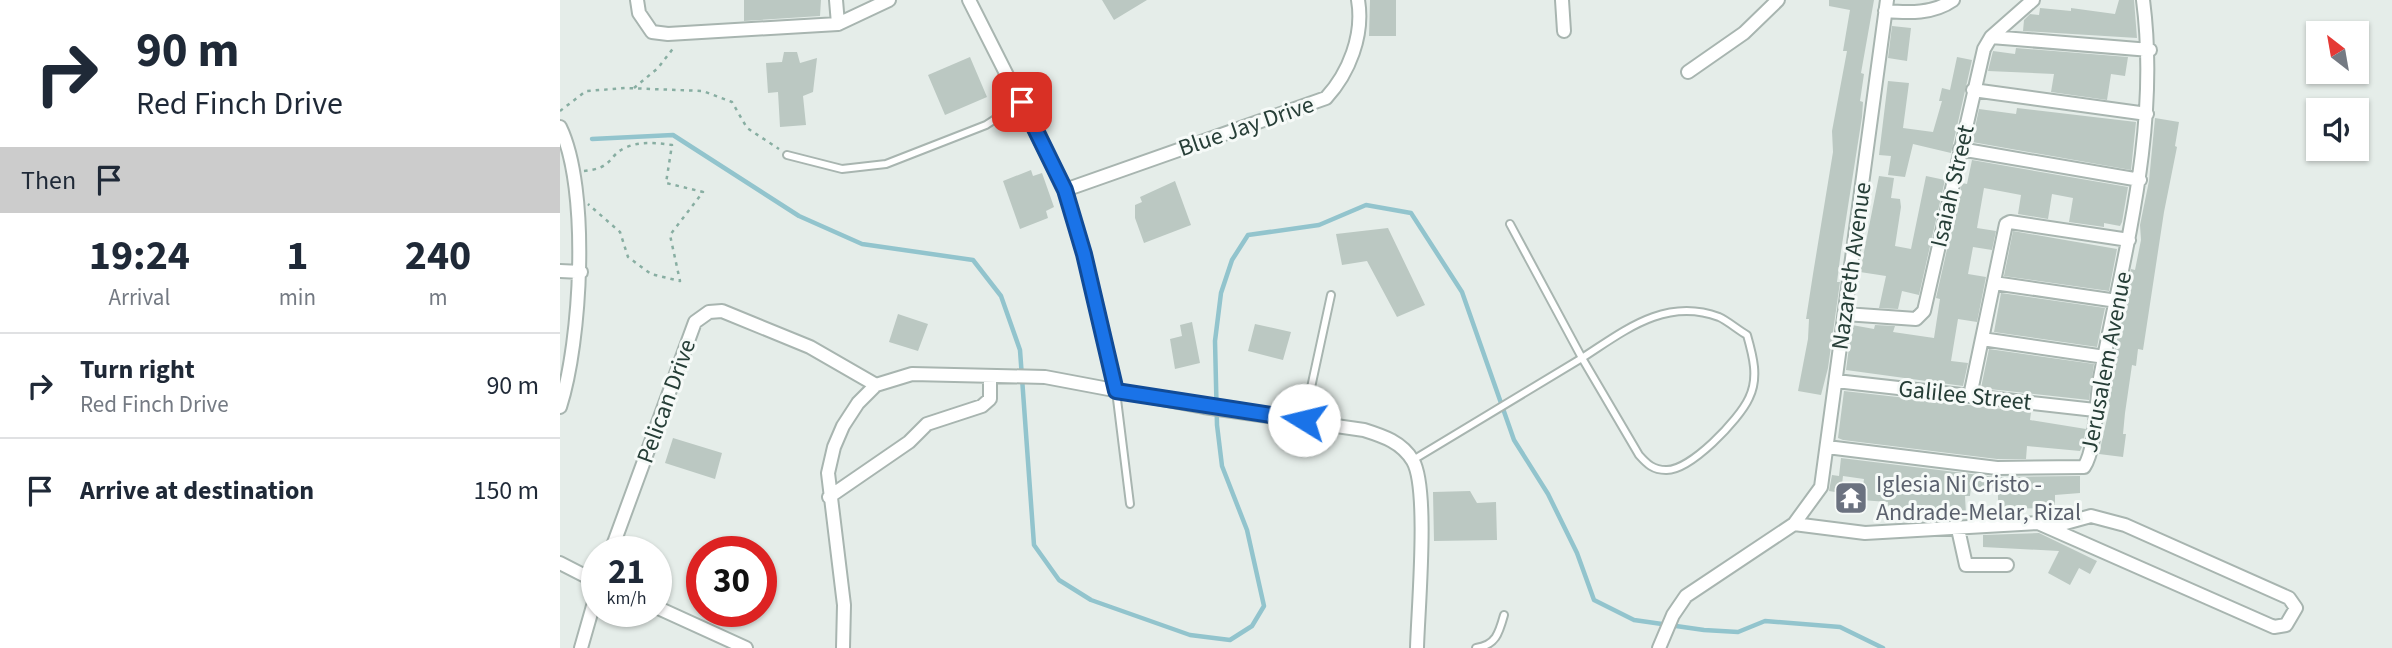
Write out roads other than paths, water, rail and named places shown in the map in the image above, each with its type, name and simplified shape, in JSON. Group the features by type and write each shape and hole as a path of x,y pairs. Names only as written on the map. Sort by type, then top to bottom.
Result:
{"street":[{"path":"637,0 639,13 652,32 685,33 838,24 889,0"},
{"path":"836,0 838,24"},
{"path":"969,0 1065,190 1084,254 1116,391"},
{"name":"Blue Jay Drive","path":"1065,190 1326,98 1344,79 1357,34 1360,12 1358,0"},
{"path":"1562,0 1564,31"},
{"path":"1688,72 1744,33 1778,0"},
{"path":"1886,6 1912,13 1942,8 1953,0"},
{"name":"Isaiah Street","path":"1845,314 1921,316 1984,49 1991,37 2033,0"},
{"name":"Jerusalem Avenue","path":"1827,447 1997,468 2077,469 2084,467 2089,460 2095,410 2140,180 2150,50 2143,0"},
{"name":"Nazareth Avenue","path":"1794,524 1821,487 1886,6"},
{"path":"1991,37 2150,50"},
{"path":"1973,90 2147,114"},
{"path":"560,127 574,172 581,272 574,336 560,407"},
{"path":"1960,149 2140,180"},
{"path":"1970,396 2006,224 2010,222 2129,240"},
{"path":"560,271 581,272"},
{"path":"1994,283 2117,301"},
{"name":"Pelican Drive","path":"617,536 695,322 709,312 722,311 810,347 876,385"},
{"path":"1982,339 2105,357"},
{"path":"843,648 844,605 829,497 828,473 834,447 858,403 876,385 912,374 1045,377 1204,407 1304,420 1386,436 1412,460 1422,490 1418,648"},
{"path":"829,497 909,442 927,424 982,405 990,399 994,376"},
{"name":"Galilee Street","path":"1836,381 2095,410"},
{"path":"1661,645 1673,615 1686,596 1704,580 1794,524 1866,533 2038,523 2274,627 2286,625 2296,608 2289,598 2124,525 2091,516 2051,527"},
{"path":"1958,529 1966,565 2007,565"},
{"path":"560,563 581,574"},
{"path":"672,614 747,648"},
{"path":"581,648 587,627"}],"lane":[{"path":"787,155 842,169 886,164 986,125 1022,102"},
{"path":"1412,460 1581,358 1647,317 1686,311 1719,317 1747,335 1755,365 1751,397 1731,425 1688,462 1668,471 1651,467 1639,455 1581,358 1510,224"},
{"path":"1304,420 1331,295"},
{"path":"1116,391 1130,504"},
{"path":"1476,648 1488,646 1496,640 1504,615"}],"waterway":[{"path":"592,139 673,135 799,216 862,244 973,260 1001,296 1020,350 1034,545 1059,580 1091,600 1190,635 1230,640 1252,626 1264,606 1247,530 1222,466 1217,425 1215,341 1221,293 1232,260 1248,235 1319,225 1366,205 1411,213 1462,292 1514,440 1548,494 1577,553 1594,600 1634,620 1704,630 1738,632 1765,621 1840,627 1883,648"}],"place":[{"name":"Iglesia Ni Cristo - Andrade-Melar, Rizal","path":"1851,498"}]}
